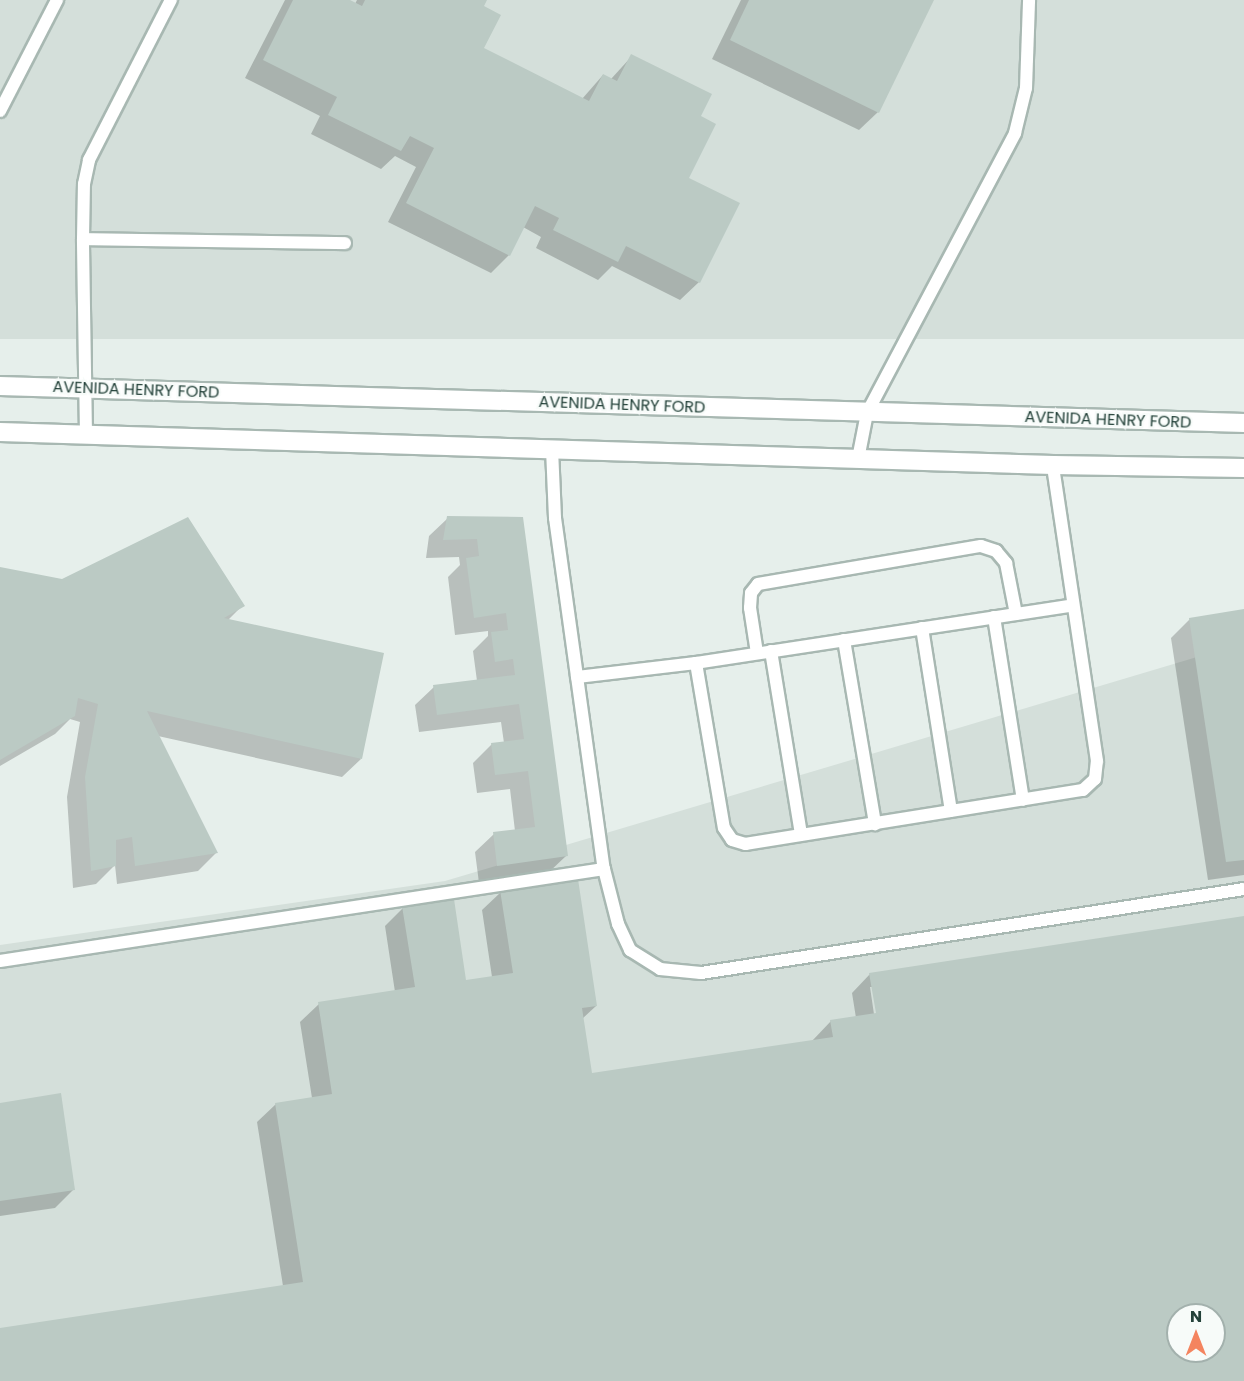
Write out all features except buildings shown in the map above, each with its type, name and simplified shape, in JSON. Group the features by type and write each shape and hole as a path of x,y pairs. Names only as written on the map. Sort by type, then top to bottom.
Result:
{"main road":[{"name":"AVENIDA HENRY FORD","path":"0,386 1244,423"},
{"path":"0,432 1053,465 1244,468"}],"lane":[{"path":"0,111 57,0"},
{"path":"86,435 84,184 89,160 171,0"},
{"path":"858,459 867,413 1016,133 1026,88 1029,0"},
{"path":"83,239 345,243"},
{"path":"552,449 555,518 604,869 618,924 630,950 660,969 701,973 1244,889"},
{"path":"696,663 724,828 732,840 745,844 1083,790 1095,779 1097,761 1053,465"},
{"path":"757,653 750,609 751,593 758,584 981,546 996,551 1006,563 1016,614"},
{"path":"577,677 696,663 1073,605"},
{"path":"994,617 1023,800"},
{"path":"921,628 951,811"},
{"path":"844,640 875,824"},
{"path":"771,651 801,835"},
{"path":"0,962 604,869"}],"shaded area":[{"path":"0,0 1244,0 1244,339 0,339"},
{"path":"1244,643 1244,1381 0,1381 0,945 445,881"}]}
